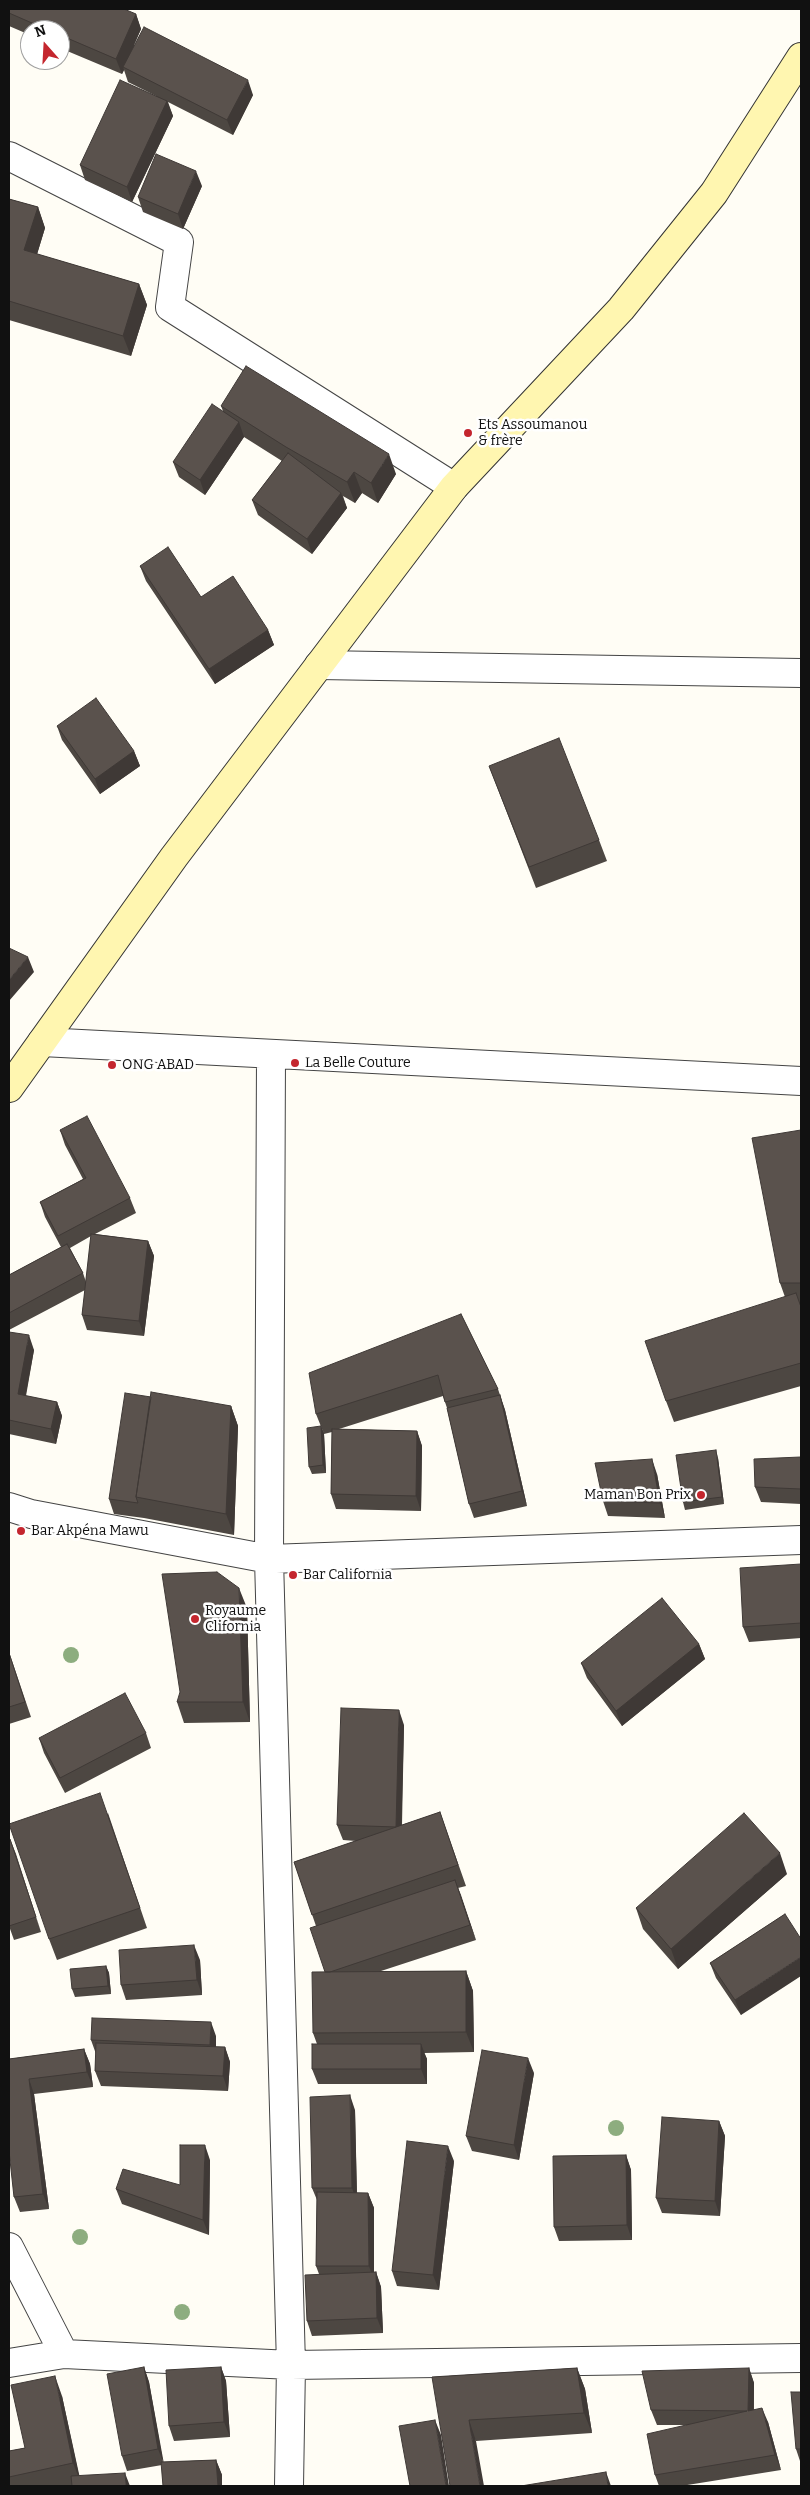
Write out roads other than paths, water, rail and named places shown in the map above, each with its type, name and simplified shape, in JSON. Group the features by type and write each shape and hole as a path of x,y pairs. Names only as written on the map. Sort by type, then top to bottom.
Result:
{"main road":[{"path":"9,1088 174,857 454,487 621,309 714,193 801,58"}],"street":[{"path":"9,156 179,242 170,308 454,487"},
{"path":"319,665 801,673"},
{"path":"42,1042 801,1081"},
{"path":"270,1055 269,1559 291,2365 289,2486"},
{"path":"9,1507 31,1514 269,1559 801,1540"},
{"path":"9,2247 64,2354"},
{"path":"9,2363 64,2354 291,2365 801,2358"}],"place":[{"name":"Ets Assoumanou & frère","path":"468,433"},
{"name":"La Belle Couture","path":"295,1063"},
{"name":"ONG ABAD","path":"112,1065"},
{"name":"Maman Bon Prix","path":"701,1495"},
{"name":"Bar Akpéna Mawu","path":"21,1531"},
{"name":"Bar California","path":"293,1575"},
{"name":"Royaume Clifornia","path":"195,1619"}]}
